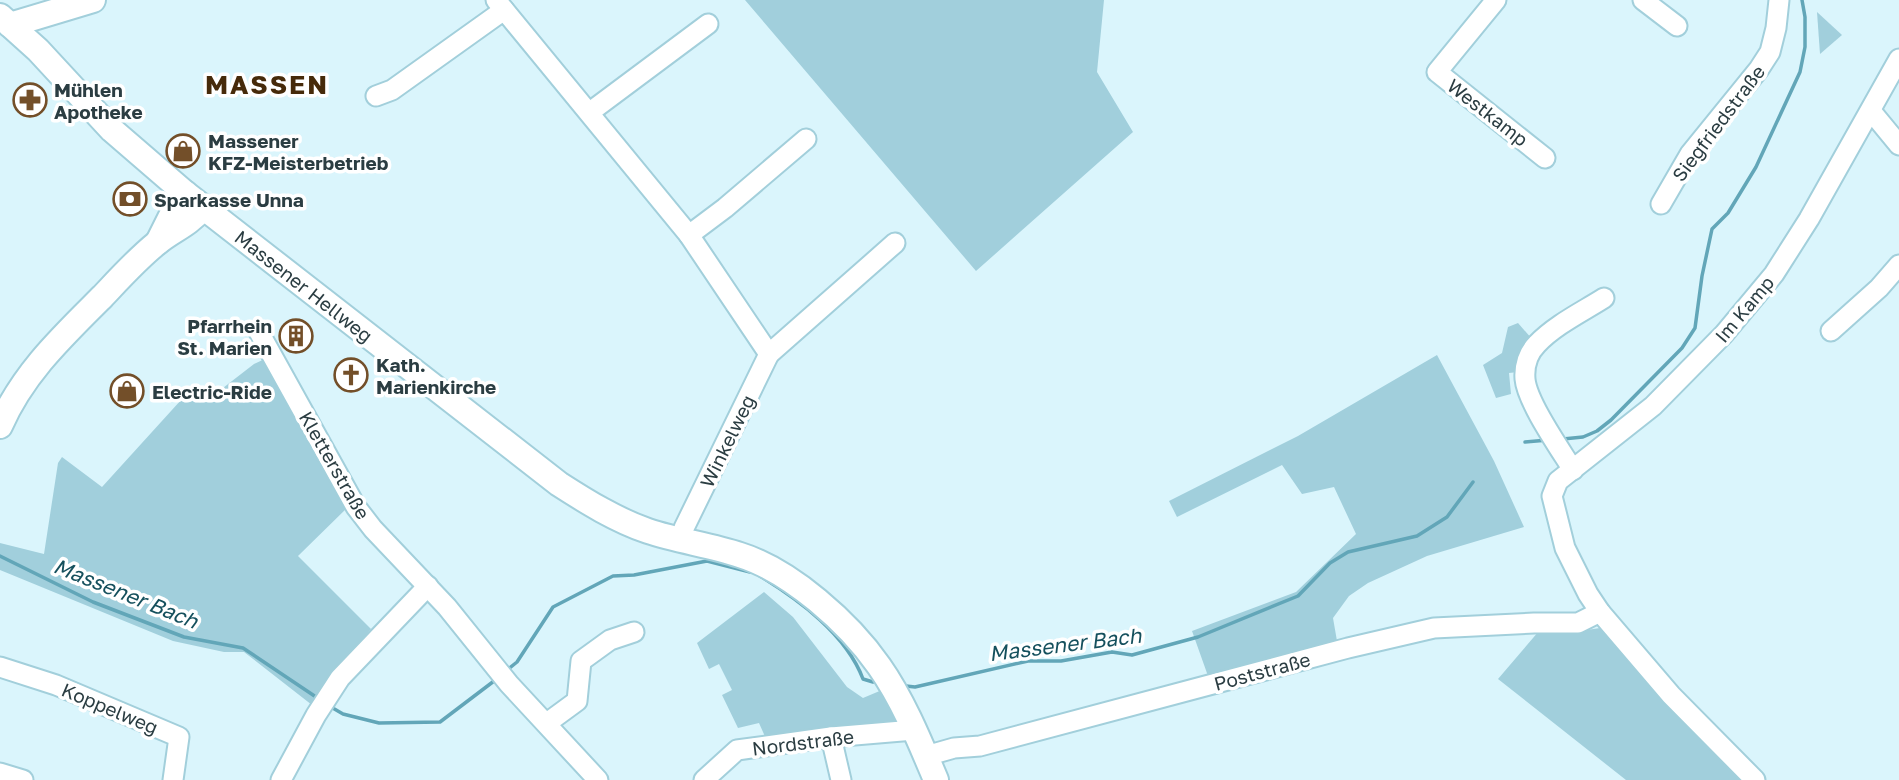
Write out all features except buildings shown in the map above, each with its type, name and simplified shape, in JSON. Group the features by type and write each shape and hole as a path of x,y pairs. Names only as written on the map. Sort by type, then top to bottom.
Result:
{"main road":[{"path":"3,22 93,0"},
{"name":"Massener Hellweg","path":"3,22 112,130 194,201 523,458 580,498 647,530 740,555 766,565 804,590 880,668 914,730 936,780"},
{"path":"0,426 19,390 49,350 158,242 170,216 194,201"}],"street":[{"name":"Westkamp","path":"1496,0 1437,72 1545,158"},
{"path":"1643,0 1677,26"},
{"name":"Siegfriedstraße","path":"1661,204 1690,154 1770,52 1779,0"},
{"path":"376,96 392,90 500,5 690,235 769,355"},
{"path":"590,112 708,24"},
{"name":"Im Kamp","path":"1600,612 1565,548 1552,496 1558,481 1663,396 1724,334 1774,274 1899,59"},
{"path":"1871,111 1899,145"},
{"path":"690,235 806,139"},
{"name":"Winkelweg","path":"684,528 769,355 895,243"},
{"path":"1831,331 1879,288 1899,265"},
{"path":"1573,470 1526,386 1527,359 1541,340 1604,298"},
{"name":"Kletterstraße","path":"259,331 356,507 428,586 509,684 598,780"},
{"path":"281,780 316,715 340,678 428,586"},
{"path":"1600,612 1671,695 1755,780"},
{"name":"Poststraße","path":"926,756 954,748 980,746 1348,648 1434,628 1534,622 1578,623 1600,612"},
{"path":"547,723 577,701 581,661 610,640 634,632"},
{"name":"Koppelweg","path":"0,667 57,685 179,737 173,780"},
{"name":"Nordstraße","path":"704,780 737,750 831,737 914,730"},
{"path":"831,737 841,780"},
{"path":"0,773 23,780"}],"shaded area":[{"path":"745,0 1104,0 1097,72 1133,132 976,271"},
{"path":"1817,12 1842,35 1820,54"},
{"path":"1518,323 1532,339 1518,372 1509,373 1511,394 1496,398 1483,365 1502,353 1508,327"},
{"path":"1437,355 1494,461 1524,527 1427,556 1368,583 1349,596 1333,618 1337,641 1208,676 1192,631 1296,592 1356,534 1334,487 1302,494 1282,465 1177,517 1169,501 1298,436"},
{"path":"267,358 348,507 298,556 371,629 312,705 244,652 224,652 173,641 0,570 0,543 44,554 58,463 62,457 102,487 191,389 210,398 254,364"},
{"path":"764,592 793,617 847,687 863,698 882,690 898,717 895,726 767,741 759,723 738,728 722,695 732,690 719,664 709,669 697,643"},
{"path":"1600,628 1611,634 1665,703 1740,780 1626,780 1498,679 1539,631 1567,633"}],"waterway":[{"name":"Massener Bach","path":"1563,439 1583,437 1597,431 1611,420 1682,348 1695,328 1712,229 1728,213 1756,167 1800,72 1805,47 1802,0"},
{"name":"Massener Bach","path":"1525,442 1548,440"},
{"name":"Massener Bach","path":"906,686 915,687 1028,661 1061,661 1112,652 1132,655 1198,637 1298,596 1330,563 1348,552 1417,536 1447,517 1473,482"},
{"name":"Massener Bach","path":"0,556 93,602 184,637 243,648 319,699"},
{"name":"Massener Bach","path":"506,671 517,662 553,607 613,576 634,575 707,561 750,572"},
{"name":"Massener Bach","path":"760,576 820,620 845,647 863,679 873,682"},
{"name":"Massener Bach","path":"331,707 343,714 379,723 440,722 498,678"}],"place":[{"name":"Mühlen Apotheke","path":"30,100"},
{"name":"Massener KFZ-Meisterbetrieb","path":"183,151"},
{"name":"Sparkasse Unna","path":"130,199"},
{"name":"Pfarrhein St. Marien","path":"296,336"},
{"name":"Kath. Marienkirche","path":"351,375"},
{"name":"Electric-Ride","path":"127,391"}],"district":[{"name":"MASSEN","path":"267,84"}]}
